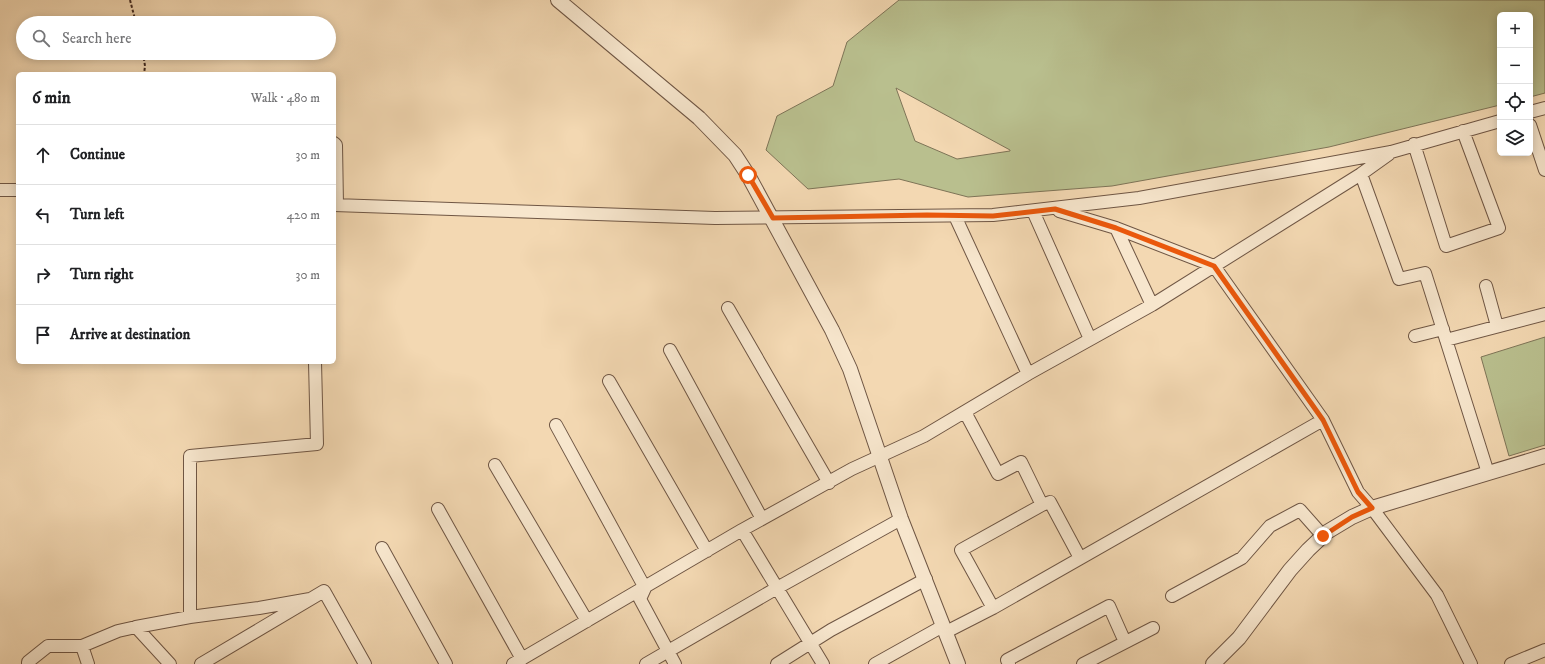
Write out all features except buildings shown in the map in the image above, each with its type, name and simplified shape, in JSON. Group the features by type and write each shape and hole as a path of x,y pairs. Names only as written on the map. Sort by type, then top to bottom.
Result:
{"street":[{"path":"558,0 699,118 722,140 748,175 773,218 832,330 850,369 867,416 878,456 901,519 926,579 958,664"},
{"path":"1533,111 1545,108"},
{"path":"336,145 336,205 714,218 927,215 993,216 1139,198 1391,152 1414,144 1497,122"},
{"path":"1414,144 1446,246 1499,228 1464,131"},
{"path":"1533,133 1544,164"},
{"path":"438,509 517,661 645,588 742,530 878,456 924,436 1028,374 1152,305 1361,174 1391,152"},
{"path":"1361,174 1400,279 1425,273 1488,473"},
{"path":"0,190 16,190"},
{"path":"1055,209 1116,228 1214,266 1323,420 1358,492 1372,508 1437,595 1472,664"},
{"path":"1033,211 1090,339"},
{"path":"955,216 1028,374"},
{"path":"1116,228 1152,305"},
{"path":"1486,286 1497,326"},
{"path":"728,308 829,483"},
{"path":"1415,336 1444,334 1497,326 1545,314"},
{"path":"670,350 762,519"},
{"path":"190,617 190,456 317,444 315,364"},
{"path":"609,381 707,550"},
{"path":"965,412 998,474 1021,462 1042,505"},
{"path":"875,664 944,629 993,608 1323,420"},
{"path":"556,425 645,588"},
{"path":"1213,664 1239,638 1290,570 1323,536 1352,517 1372,508 1545,456"},
{"path":"495,465 587,621"},
{"path":"993,608 961,550 1050,502 1080,558"},
{"path":"1172,596 1242,558 1270,526 1300,510 1323,536"},
{"path":"646,664 777,588 901,519"},
{"path":"742,530 823,664"},
{"path":"382,548 446,664"},
{"path":"777,664 832,630 926,579"},
{"path":"645,588 640,600 667,652 675,664"},
{"path":"201,664 324,591 359,662"},
{"path":"26,663 48,646 82,646 118,631 136,627 232,610 259,608 310,599"},
{"path":"1009,664 1007,660 1109,606 1125,642"},
{"path":"136,627 170,664"},
{"path":"1083,664 1153,628"},
{"path":"82,646 88,664"},
{"path":"1511,664 1545,650"}],"path":[{"path":"130,0 134,16"},
{"path":"144,60 144,72"}],"green space":[{"path":"899,0 1545,0 1545,93 1533,96 1533,12 1497,12 1497,106 1329,147 1112,186 968,197 899,179 808,189 766,150 777,116 833,86 847,42","holes":["896,88 1010,151 957,159 915,141"]},
{"path":"1545,337 1545,445 1509,456 1481,357"}],"route":[{"path":"748,175 773,218 927,215 993,216 1055,209 1116,228 1214,266 1254,319 1323,420 1358,492 1372,508 1352,517 1323,536"}]}
